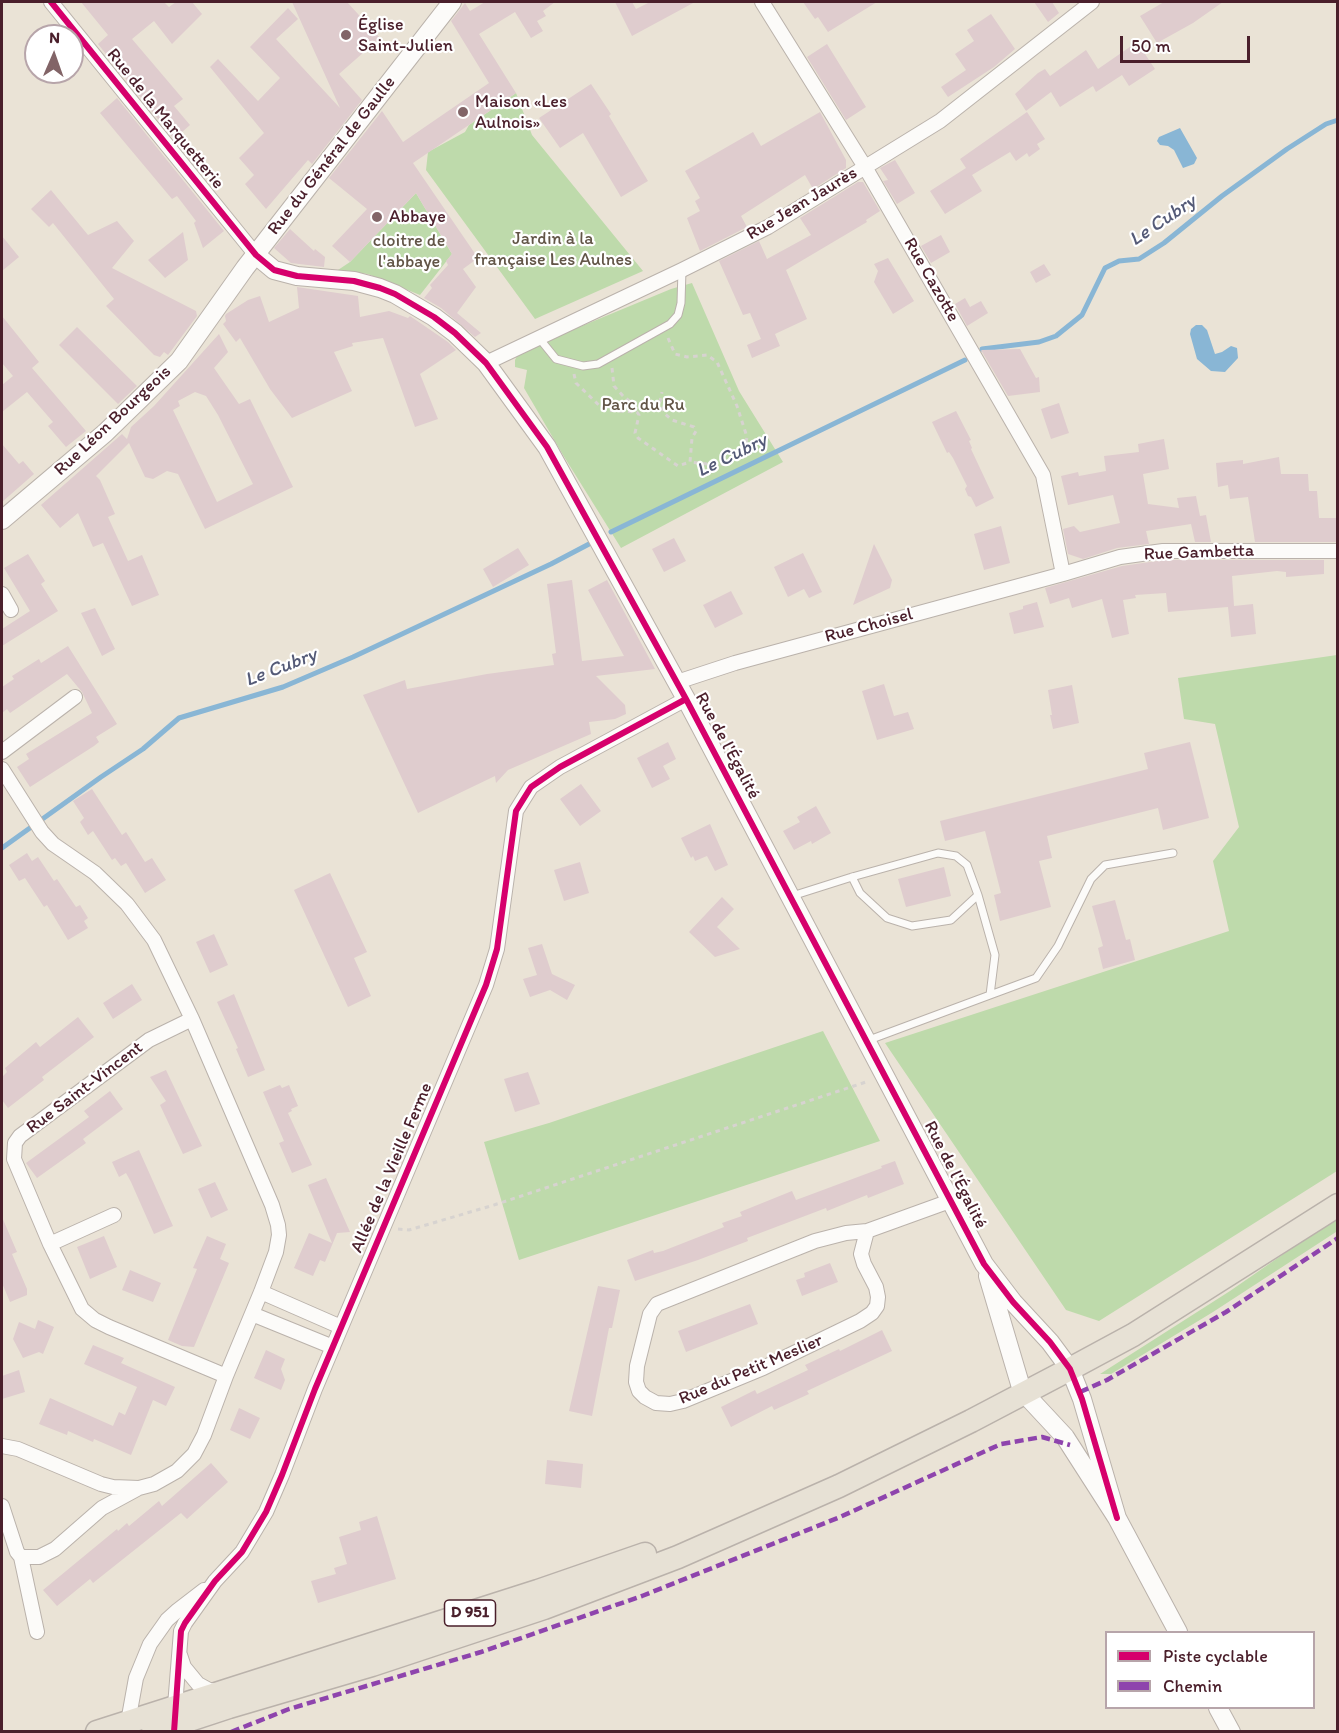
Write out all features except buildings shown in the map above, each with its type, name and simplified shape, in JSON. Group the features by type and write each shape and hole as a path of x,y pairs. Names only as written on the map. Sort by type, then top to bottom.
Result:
{"main road":[{"name":"D 951","path":"97,1731 130,1729 229,1707 372,1665 544,1608 678,1557 839,1486 1070,1369 1133,1335 1338,1205"},
{"name":"D 951","path":"153,1731 220,1692 538,1591 839,1486"},
{"name":"D 951","path":"174,1720 364,1654 422,1629"}],"street":[{"name":"Rue de la Marquetterie","path":"51,2 256,255"},
{"name":"Rue du Général de Gaulle","path":"256,255 452,2"},
{"name":"Rue Cazotte","path":"762,2 865,167 1043,475 1063,574"},
{"name":"Rue Jean Jaurès","path":"486,363 768,227 940,121 1092,2"},
{"name":"Rue de l'Égalité","path":"256,255 274,270 297,276 354,281 396,294 455,333 486,363 547,447 677,682 984,1264 1070,1369 1082,1399 1117,1518"},
{"name":"Rue Léon Bourgeois","path":"2,520 105,433 179,361 256,255"},
{"name":"Rue Gambetta","path":"1063,574 1120,557 1162,551 1338,551"},
{"name":"Rue Choisel","path":"677,682 735,663 1063,574"},
{"path":"2,594 11,610"},
{"path":"2,752 75,697"},
{"name":"Allée de la Vieille Ferme","path":"174,1720 179,1648 185,1623 215,1581 242,1552 266,1512 341,1327 486,985 497,949 516,811 531,787 560,767 686,699"},
{"path":"2,769 42,832 53,844 95,873 110,887 142,922 154,940 192,1019 272,1205 278,1225 278,1243 261,1292 204,1435 194,1454 177,1471 166,1478 139,1488 102,1509 47,1554 39,1557 21,1557"},
{"name":"Rue Saint-Vincent","path":"192,1019 149,1040 20,1136 15,1143 14,1159 50,1244 77,1303 82,1309 95,1320 226,1376"},
{"name":"Rue du Petit Meslier","path":"867,1231 861,1254 876,1287 878,1297 877,1306 872,1313 763,1368 683,1401 670,1404 656,1403 639,1391 636,1382 637,1366 650,1314 657,1304 815,1241 846,1233 867,1231 950,1201"},
{"path":"50,1244 114,1215"},
{"name":"Rue de l'Égalité","path":"984,1264 1024,1393"},
{"path":"261,1292 341,1327"},
{"path":"252,1314 333,1347"},
{"path":"1024,1393 1065,1437 1117,1518 1177,1631"},
{"path":"2,1446 18,1449 101,1484 139,1488"},
{"path":"2,1506 16,1552 21,1557 37,1632"},
{"name":"Allée de la Vieille Ferme","path":"130,1729 135,1678 150,1644 167,1620 215,1581"},
{"path":"179,1648 180,1658 189,1675 208,1690 220,1692"},
{"path":"1219,1709 1231,1731"}],"lane":[{"path":"539,338 556,359 583,366 598,364 670,324 678,315 681,303 682,270"},
{"path":"789,897 938,853 956,856 967,865 995,954 990,995"},
{"path":"867,1041 1036,978 1058,946 1091,879 1106,866 1173,853"},
{"path":"852,877 860,893 887,918 912,926 951,920 978,895"}],"path":[{"path":"610,357 614,386 635,405 639,415 635,433 638,438 678,466 690,462 725,464 736,458 746,448 747,437 737,406 717,362 707,355 687,357 675,354 663,328"},
{"path":"572,364 576,383 604,410 636,412"},
{"path":"662,392 660,401 664,413 672,420 694,428 696,431 692,438 690,462"},
{"path":"382,1229 409,1230 494,1205 885,1076"}],"green space":[{"name":"Jardin à la française Les Aulnes","path":"516,93 532,135 643,271 535,319 426,170 428,152 465,132 469,125"},
{"name":"cloitre de l'abbaye","path":"416,193 452,254 420,295 368,274 338,270 350,262"},
{"name":"Parc du Ru","path":"692,283 739,391 783,462 621,548 524,388 527,370 515,367 515,360 519,352 671,289"},
{"path":"1337,655 1337,1171 1099,1321 1066,1310 885,1043 1229,931 1213,861 1239,827 1215,724 1184,719 1178,678"},
{"path":"823,1031 880,1141 519,1260 484,1142 549,1123"},
{"path":"1337,1217 1336,1232 1213,1312 1111,1374 1100,1374 1230,1291"}],"water":[{"path":"1180,128 1197,158 1194,164 1183,168 1174,150 1160,145 1157,141 1159,137"},
{"path":"1196,325 1202,325 1207,330 1215,354 1231,346 1237,348 1238,358 1225,372 1211,371 1197,359 1190,334 1191,329"}],"waterway":[{"name":"Le Cubry","path":"982,349 1039,342 1056,336 1082,315 1105,268 1119,261 1139,259 1164,243 1222,196 1287,149 1326,124 1338,120"},
{"name":"Le Cubry","path":"611,532 965,360"},
{"name":"Le Cubry","path":"2,848 143,749 179,718 283,687 353,657 591,543"}],"marked path":[{"path":"1080,1392 1107,1380 1226,1312 1338,1238"},
{"path":"231,1732 289,1709 481,1652 642,1596 840,1517 1001,1444 1042,1437 1070,1445"}],"cycle path":[{"path":"51,2 256,255 274,270 297,276 354,281 380,288 395,294 434,317 455,333 486,363 547,447 686,699 984,1264 1070,1369 1082,1399 1117,1518"},
{"path":"174,1732 181,1631 215,1581 242,1552 266,1512 315,1389 486,985 497,949 516,811 531,787 560,767 686,699"}],"place":[{"name":"Église Saint-Julien","path":"346,35"},
{"name":"Maison «Les Aulnois»","path":"463,112"},
{"name":"Abbaye","path":"377,217"}]}
